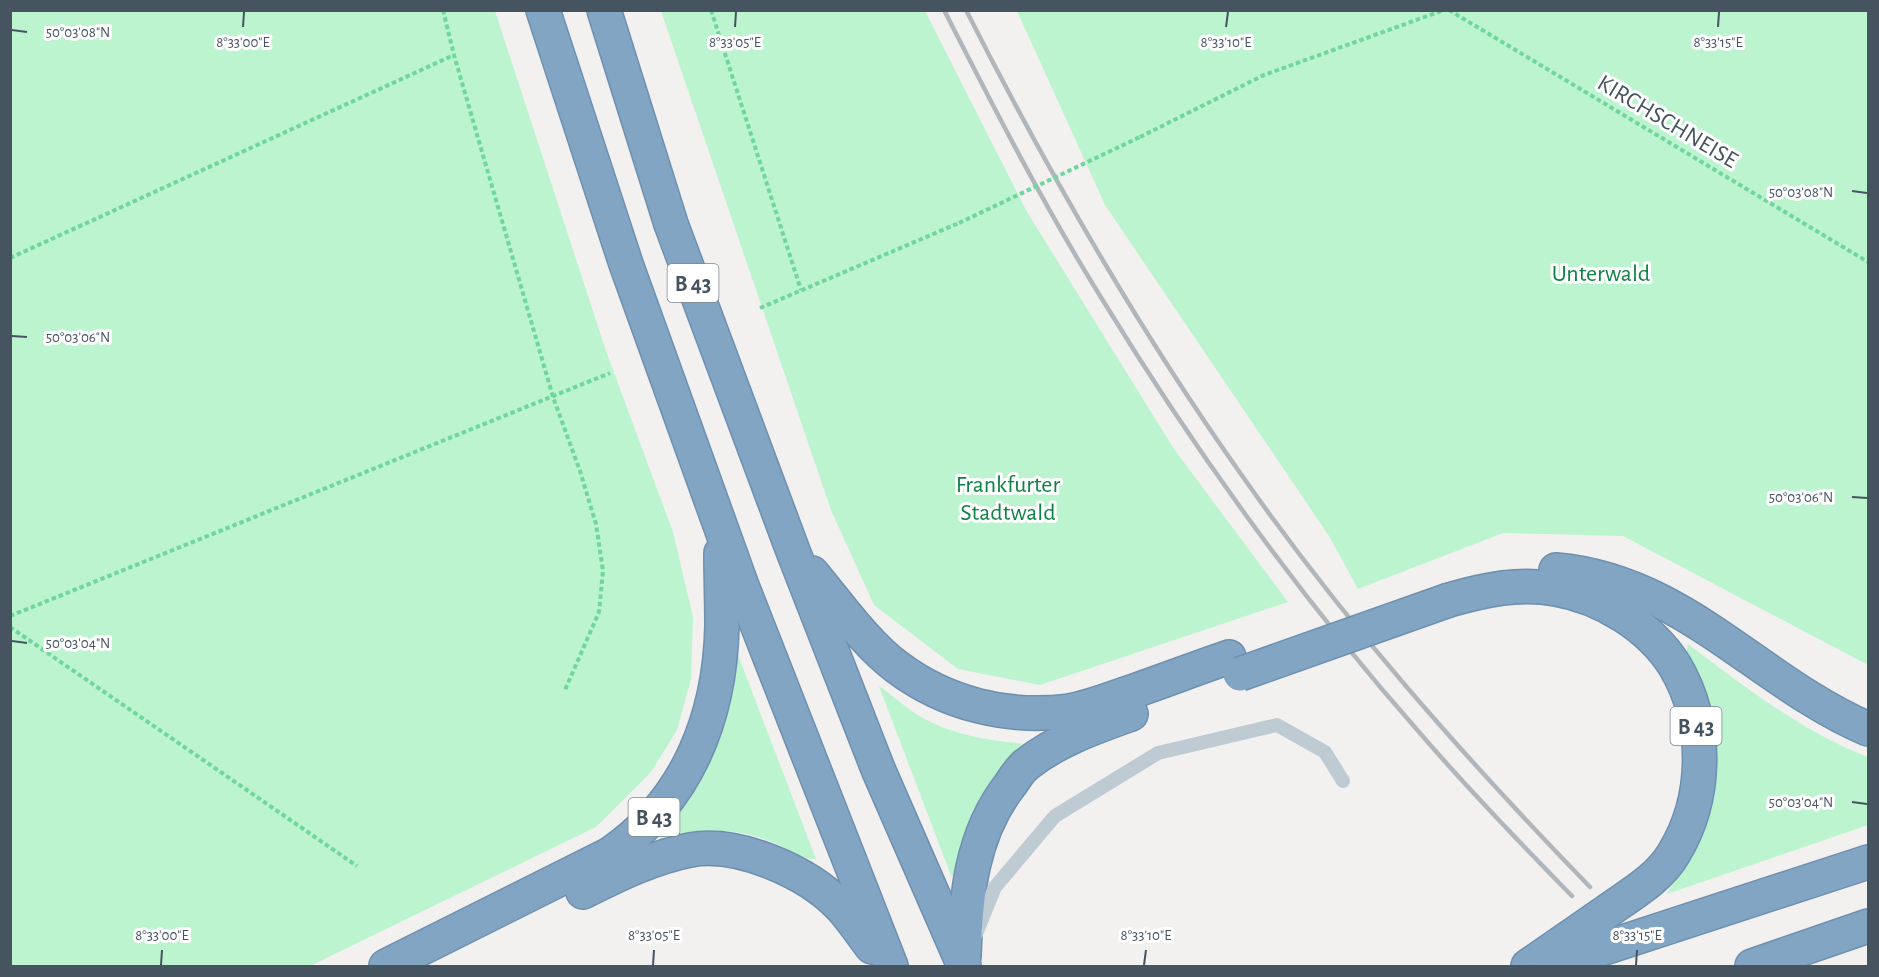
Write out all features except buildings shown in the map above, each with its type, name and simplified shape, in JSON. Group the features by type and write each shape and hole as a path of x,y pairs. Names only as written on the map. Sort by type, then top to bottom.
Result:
{"highway":[{"name":"B 43","path":"543,10 626,264 742,586 890,966"},
{"name":"B 43","path":"604,10 671,224 793,551 878,769 964,965"},
{"name":"B 43","path":"386,966 610,854 632,839 674,792 693,759 704,732 712,702 722,627 720,524"},
{"path":"793,551 852,621 896,666 924,685 957,700 999,711 1034,714 1071,710 1234,665"},
{"path":"1443,591 1485,571 1523,567 1570,571 1611,581 1660,600 1717,633 1807,697 1849,721 1869,729"},
{"name":"B 43","path":"1234,665 1443,591 1524,586 1556,589 1588,598 1618,613 1644,630 1674,666 1687,692 1695,717 1699,739 1700,768 1696,798 1687,829 1673,855 1654,878 1528,966"},
{"path":"964,965 967,894 975,856 987,821 1005,791 1026,765 1076,734 1234,665"},
{"name":"B 43","path":"434,966 617,876 657,859 692,849 720,849 753,854 813,884 840,906 890,966"},
{"path":"1549,966 1869,862"},
{"path":"1752,966 1869,926"}],"lane":[{"path":"964,965 996,887 1055,816 1158,753 1277,725 1325,752 1343,781"}],"path":[{"path":"443,10 553,397 580,471 596,524 603,571 599,612 565,690"},
{"path":"711,10 801,290"},
{"path":"760,308 959,223 1264,75 1444,10"},
{"name":"KIRCHSCHNEISE","path":"1449,10 1869,262"},
{"path":"10,258 454,55"},
{"path":"10,616 610,373"},
{"path":"10,627 357,866"}],"green space":[{"path":"10,11 495,11 606,351 673,532 693,617 691,679 677,730 651,772 596,827 310,966 11,966"},
{"name":"Frankfurter Stadtwald","path":"661,11 925,11 1027,212 1174,449 1288,602 1040,685 958,669 874,605 831,510"},
{"name":"Unterwald","path":"1017,11 1868,11 1868,665 1623,536 1503,533 1358,589 1329,536 1105,205"},
{"path":"1688,644 1774,707 1821,736 1868,757 1868,825 1667,894 1694,846 1686,655"},
{"path":"735,647 816,859 804,858 772,842 743,833 704,832 661,840 657,834 678,812 701,776"},
{"path":"879,686 915,713 933,723 959,733 1026,744 1012,757 960,855 952,878"}],"railway":[{"path":"944,10 1020,156 1081,264 1137,356 1212,467 1291,576 1375,681 1475,795 1572,896"},
{"path":"966,10 1062,190 1131,307 1204,421 1282,532 1408,689 1590,887"}]}
